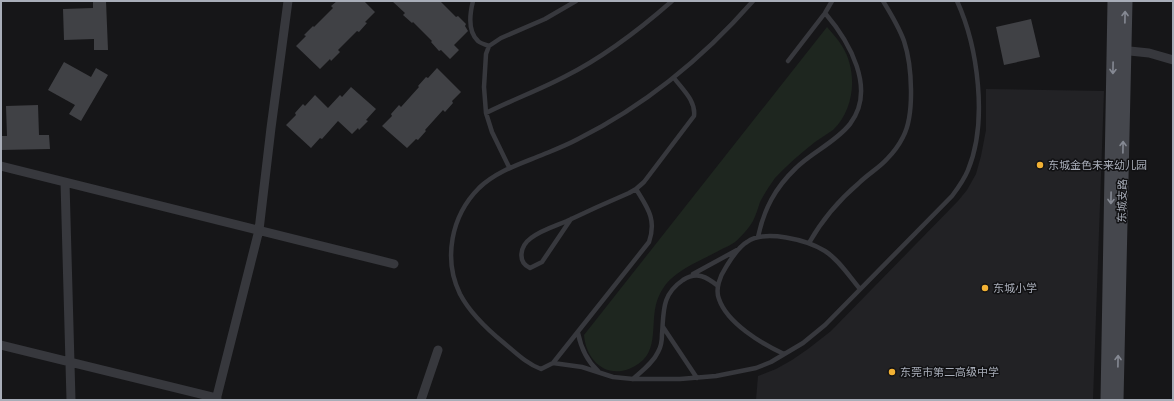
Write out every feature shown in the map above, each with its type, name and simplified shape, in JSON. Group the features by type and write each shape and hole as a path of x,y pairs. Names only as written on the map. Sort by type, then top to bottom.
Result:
{"street":[{"path":"1,345 216,399 259,230 270,128 288,1"},
{"name":"东城支路","path":"1114,1 1119,50 1118,400"},
{"name":"东城支路","path":"1107,400 1119,50 1126,1"},
{"path":"1119,50 1149,53 1173,60"},
{"path":"1,166 394,264"},
{"path":"65,182 70,400"},
{"path":"421,400 438,350"}],"lane":[{"path":"473,1 470,14 472,30 478,41 489,46"},
{"path":"509,167 492,132 486,113 484,87 486,54 489,46 501,38 545,19 576,1"},
{"path":"486,113 509,101 564,77 590,63 646,24 672,1"},
{"path":"636,189 651,213 652,235 649,242 553,363 541,369 532,366 493,334 474,314 461,295 453,276 451,255 452,235 459,215 468,199 480,187 509,167 578,139 612,121 644,101 708,49 753,1"},
{"path":"788,61 825,13 832,1"},
{"path":"809,243 828,215 844,197 887,159 904,137 908,124 910,106 909,65 904,42 894,19 883,1"},
{"path":"553,363 582,367 613,377 634,379 680,379 716,376 756,368 771,362 803,343 825,325 952,196 961,185 968,171 978,129 978,98 976,69 966,24 957,1"},
{"path":"758,237 762,219 769,202 779,187 795,168 850,124 860,103 861,89 859,74 854,58 846,40 825,13"},
{"path":"571,219 542,262 530,268 525,265 522,261 522,254 524,246 530,239 571,219 636,189 644,182 694,116 695,109 692,101 674,78"},
{"path":"634,379 651,363 658,352 663,327 662,315 665,302 670,292 688,277 738,249 746,242 758,237 793,239 809,243 826,252 838,263 860,289"},
{"path":"738,249 721,274 718,286 718,297 727,314 748,334 766,346 784,354"},
{"path":"688,277 697,275 705,276 718,286"},
{"path":"663,327 697,378"},
{"path":"578,333 581,346 587,359 599,373"}],"shaded area":[{"path":"827,27 842,46 850,67 852,90 846,112 833,130 805,150 775,178 760,202 753,221 735,242 696,262 677,274 667,283 661,291 657,301 652,340 646,356 639,363 629,369 612,371 604,369 588,352 584,335"},
{"path":"986,89 1104,91 1093,400 756,400 758,376 776,369 792,360 831,331 967,190 976,174 986,130"}],"building":[{"path":"93,1 106,1 108,50 94,50 94,39 64,40 63,9 93,8"},
{"path":"337,1 364,1 375,12 365,22 367,23 359,32 357,31 338,50 340,52 320,69 296,46 306,36 304,35 333,8 331,6"},
{"path":"392,1 440,1 456,17 458,16 466,24 465,26 468,31 454,45 459,50 450,59 441,50 439,51 431,42 432,41 413,22 412,23 403,15 405,13"},
{"path":"1031,19 1040,57 1004,65 996,27"},
{"path":"64,62 91,77 96,68 108,75 81,121 69,114 75,105 48,90"},
{"path":"437,68 461,92 452,101 453,103 445,112 443,110 425,130 426,131 418,140 416,139 407,148 382,126 392,116 391,114 399,105 401,107 426,77 428,78"},
{"path":"351,87 376,109 366,120 368,121 359,130 358,128 352,134 338,121 322,139 320,138 311,148 286,125 296,115 295,113 303,104 305,106 315,95 328,108 340,95 342,97"},
{"path":"38,105 39,135 49,135 50,149 1,150 1,136 7,136 6,106"}],"place":[{"name":"东城金色未来幼儿园","path":"1040,165"},
{"name":"东城小学","path":"985,288"},
{"name":"东莞市第二高级中学","path":"892,372"}]}
